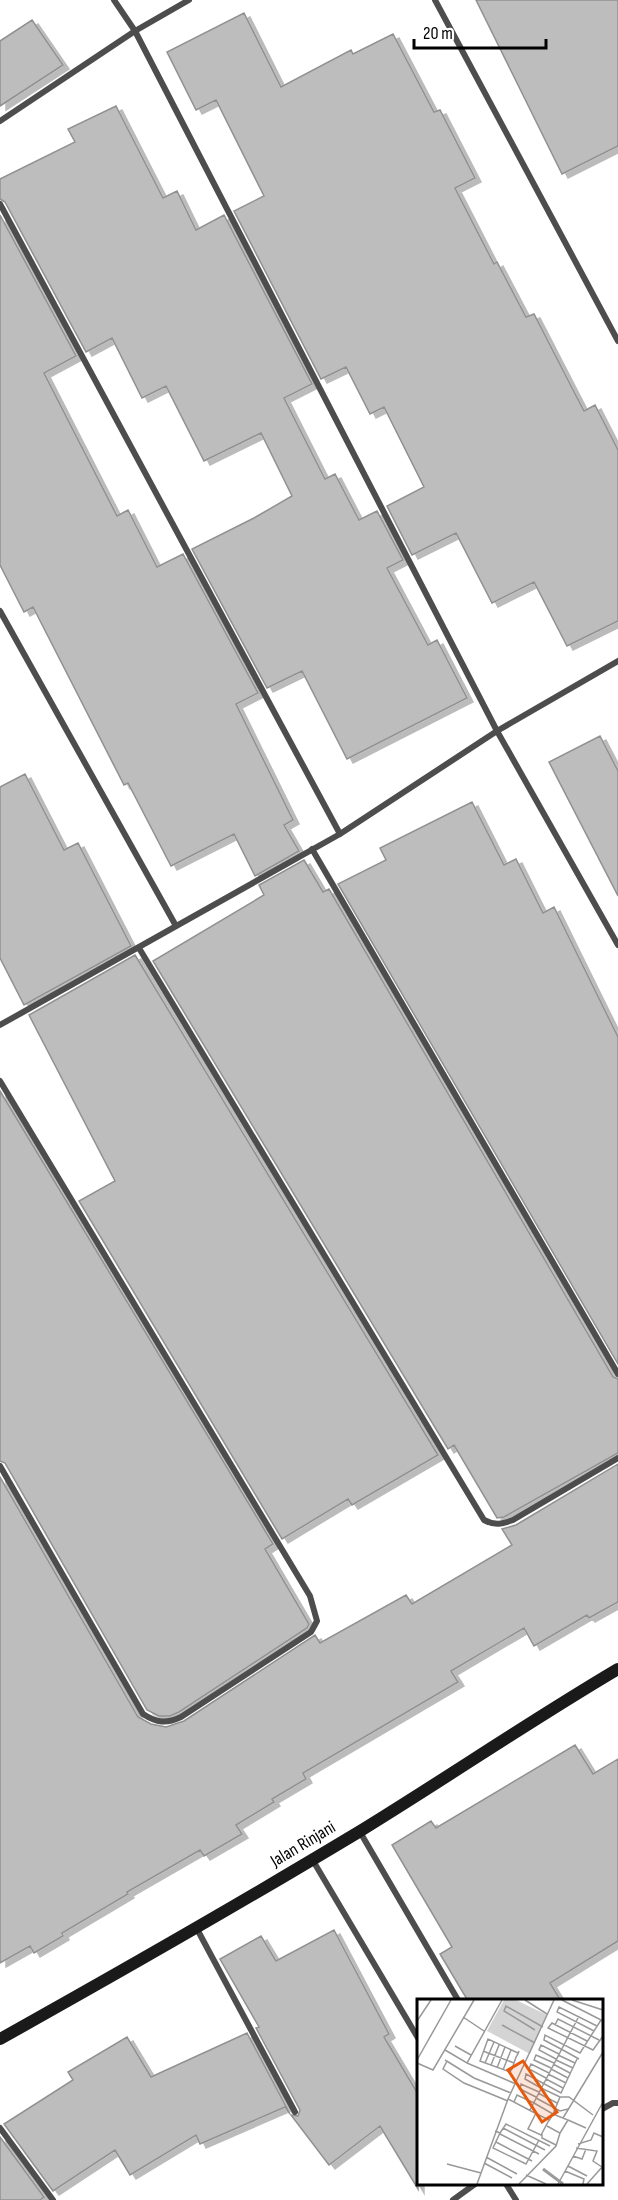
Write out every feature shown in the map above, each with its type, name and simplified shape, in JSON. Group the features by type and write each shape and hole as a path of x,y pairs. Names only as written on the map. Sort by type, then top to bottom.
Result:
{"street":[{"path":"114,0 135,31 497,731 618,945"},
{"path":"0,121 135,31 189,0"},
{"path":"435,0 618,341"},
{"path":"0,204 340,834"},
{"path":"0,611 177,926"},
{"path":"0,1025 340,834 497,731 618,661"},
{"path":"312,849 618,1374"},
{"path":"139,948 484,1520 491,1525 501,1525 513,1520 618,1458"},
{"path":"0,1081 310,1596 317,1621 311,1632 181,1717 161,1723 154,1720 143,1714 0,1466"},
{"name":"Jalan Rinjani","path":"0,2039 196,1929 359,1831 560,1703 618,1669"},
{"path":"359,1831 457,1999"},
{"path":"312,1859 417,2036"},
{"path":"196,1929 295,2112"},
{"path":"603,2108 618,2103"},
{"path":"0,2128 53,2200"},
{"path":"453,2200 474,2185"},
{"path":"507,2185 516,2200"}],"building":[{"path":"476,0 618,0 618,146 562,174"},
{"path":"244,13 281,87 351,50 353,54 393,34 434,112 440,110 475,178 455,188 494,264 497,262 526,317 534,314 584,411 595,405 618,450 618,621 567,646 534,582 492,603 456,533 412,555 387,506 424,487 384,407 370,414 346,367 321,379 234,211 264,196 216,100 196,110 167,52"},
{"path":"32,20 63,65 0,106 0,41"},
{"path":"116,106 163,198 177,191 196,230 224,215 312,384 284,398 325,479 335,474 359,520 377,511 403,560 387,568 428,645 437,640 467,698 347,759 302,671 267,688 192,549 292,496 261,433 204,461 166,386 142,398 112,338 86,352 5,202 0,199 0,179 75,142 68,129"},
{"path":"0,215 76,356 44,373 117,516 128,510 157,567 183,554 258,693 236,704 293,820 284,825 299,851 255,876 234,834 171,866 128,783 124,785 33,607 24,612 0,565"},
{"path":"600,736 618,771 618,896 549,762"},
{"path":"25,774 64,850 78,843 131,946 24,1005 0,958 0,787"},
{"path":"472,802 504,865 516,859 543,913 554,907 618,1037 618,1364 338,884 386,860 380,848"},
{"path":"304,860 323,892 329,889 613,1377 618,1379 618,1453 504,1517 497,1518 454,1445 448,1449 153,961 264,895 259,885"},
{"path":"135,955 438,1455 352,1505 348,1499 282,1539 79,1201 115,1181 29,1015"},
{"path":"0,1091 273,1544 265,1549 309,1624 307,1628 170,1716 159,1716 147,1710 5,1463 0,1461"},
{"path":"618,1464 618,1602 589,1618 587,1615 534,1646 524,1628 451,1671 458,1682 303,1773 306,1779 272,1799 274,1802 236,1825 242,1834 204,1856 200,1850 127,1892 128,1894 62,1933 63,1936 34,1953 30,1946 0,1963 0,1477 138,1717 151,1724 166,1727 184,1721 315,1635 320,1643 406,1595 412,1604 512,1545 502,1529 516,1525"},
{"path":"575,1745 593,1774 618,1759 618,1941 550,1983 560,1999 467,1999 440,1954 452,1947 392,1845 431,1821 436,1828"},
{"path":"334,1930 389,2034 384,2037 417,2092 418,2189 380,2126 329,2165 291,2115 298,2116 300,2110 256,2028 259,2027 220,1959 261,1936 276,1961"},
{"path":"247,2033 290,2114 285,2107 200,2144 196,2135 130,2175 115,2150 53,2191 4,2124 73,2080 68,2072 127,2037 151,2077"},
{"path":"0,2137 44,2197 40,2200 0,2200"}]}
